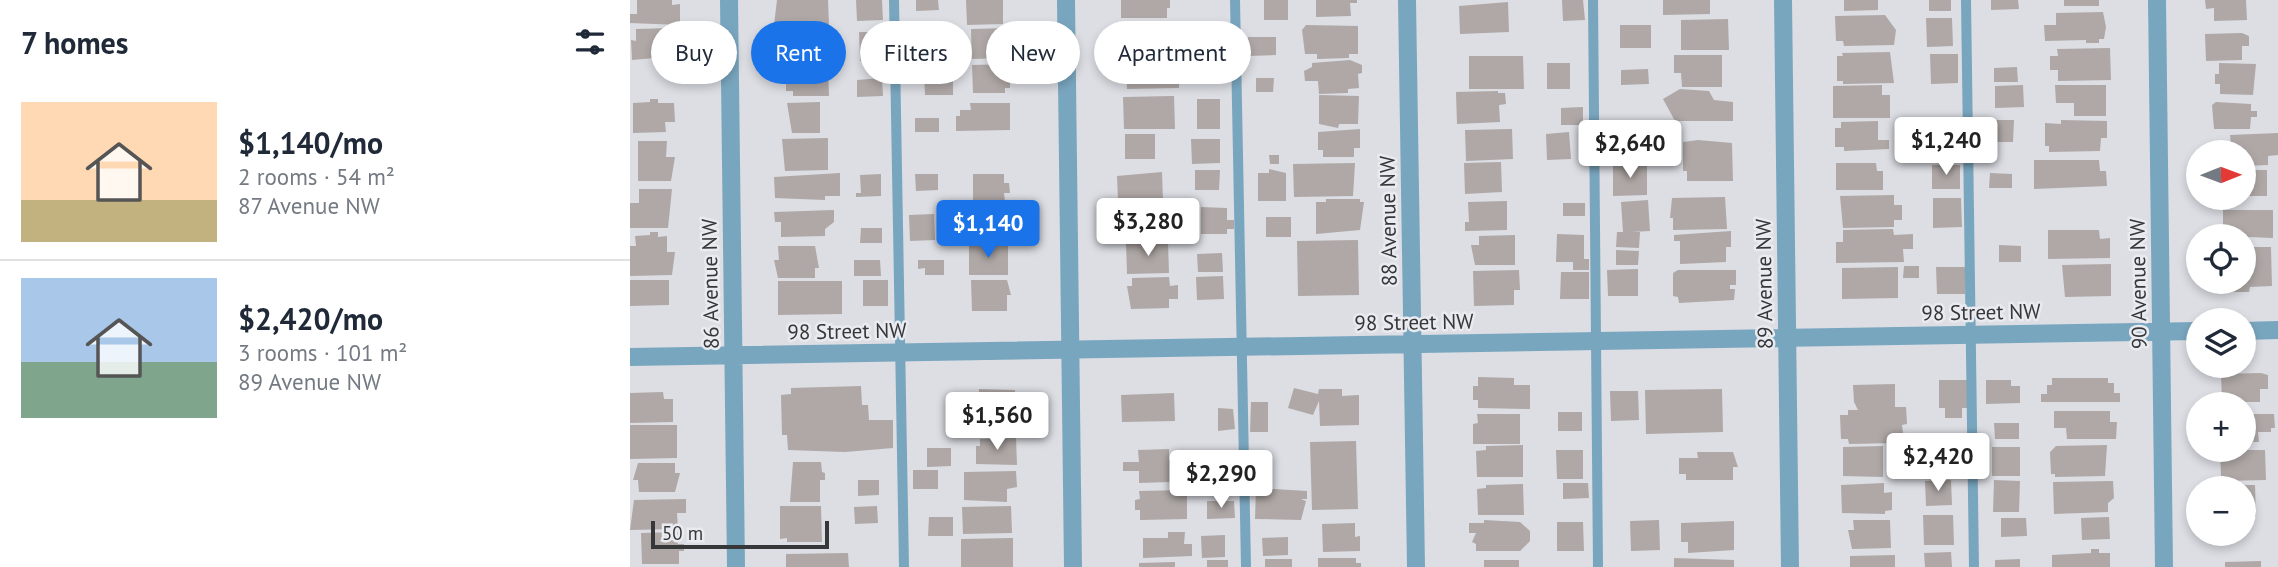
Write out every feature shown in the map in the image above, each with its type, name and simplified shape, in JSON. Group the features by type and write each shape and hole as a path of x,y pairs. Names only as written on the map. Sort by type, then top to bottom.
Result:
{"street":[{"name":"86 Avenue NW","path":"729,0 736,567"},
{"path":"1066,0 1073,567"},
{"name":"88 Avenue NW","path":"1407,0 1416,567"},
{"name":"89 Avenue NW","path":"1783,0 1790,567"},
{"name":"90 Avenue NW","path":"2157,0 2164,567"},
{"path":"2256,331 2278,330"},
{"name":"98 Street NW","path":"630,357 2186,331"}],"lane":[{"path":"894,0 904,567"},
{"path":"1235,0 1246,567"},
{"path":"1593,0 1598,567"},
{"path":"1966,0 1973,567"}],"building":[{"path":"637,0 672,0 672,5 680,4 680,21 630,23 630,14 637,14"},
{"path":"777,0 828,0 829,21 774,21"},
{"path":"856,0 882,0 883,20 857,21"},
{"path":"916,0 938,0 939,10 916,11"},
{"path":"966,0 1003,0 1003,21 986,21 986,24 972,25 972,21 967,21"},
{"path":"1121,0 1170,0 1170,8 1167,8 1167,18 1121,18"},
{"path":"1264,0 1288,0 1288,20 1264,20"},
{"path":"1316,0 1357,0 1357,3 1350,3 1351,16 1316,17"},
{"path":"1562,0 1583,0 1585,20 1563,21"},
{"path":"1663,0 1710,0 1710,14 1663,15"},
{"path":"1844,0 1878,0 1878,10 1844,11"},
{"path":"1929,0 1951,0 1951,11 1929,11"},
{"path":"1991,0 2018,0 2019,9 1991,10"},
{"path":"2064,0 2099,0 2099,6 2064,6"},
{"path":"2205,0 2246,0 2247,20 2214,21 2214,8 2206,9"},
{"path":"1508,2 1509,32 1460,34 1459,6"},
{"path":"2103,12 2106,27 2104,39 2099,39 2099,43 2086,43 2086,40 2045,41 2044,25 2056,25 2056,13"},
{"path":"1885,15 1896,30 1894,45 1844,46 1843,41 1836,41 1835,16"},
{"path":"1926,18 1952,18 1953,46 1927,47"},
{"path":"1728,19 1729,50 1681,50 1681,20"},
{"path":"1306,25 1358,26 1358,54 1349,54 1349,58 1317,59 1317,54 1305,54 1302,30"},
{"path":"1620,25 1651,25 1651,48 1620,48"},
{"path":"636,29 651,29 651,58 632,60 631,40 636,41"},
{"path":"972,29 986,29 986,59 972,59"},
{"path":"2242,33 2249,36 2249,46 2242,46 2242,60 2206,61 2205,34"},
{"path":"1251,37 1276,37 1276,55 1251,56"},
{"path":"2110,48 2111,80 2058,81 2058,70 2050,70 2050,56 2058,56 2057,49"},
{"path":"1890,52 1894,83 1843,84 1843,81 1837,81 1837,56 1843,56 1842,53"},
{"path":"1930,54 1958,54 1958,83 1931,84"},
{"path":"1674,55 1722,55 1722,87 1682,87 1681,73 1674,73"},
{"path":"1469,56 1523,56 1524,89 1469,89"},
{"path":"1350,60 1362,65 1362,73 1358,74 1359,88 1348,89 1348,93 1319,94 1318,81 1305,81 1304,71 1312,67 1312,63"},
{"path":"1547,63 1570,63 1570,89 1547,89"},
{"path":"2219,63 2256,64 2253,95 2220,94 2220,84 2215,84"},
{"path":"972,65 986,65 986,84 1010,84 1010,88 1005,88 1005,93 973,93"},
{"path":"2017,67 2018,82 1994,82 1994,68"},
{"path":"1648,69 1649,84 1621,85 1621,70"},
{"path":"1256,78 1274,78 1273,92 1256,92"},
{"path":"857,80 860,80 860,84 882,84 883,96 857,97"},
{"path":"786,84 829,84 829,96 793,96 793,91 786,91"},
{"path":"925,84 953,84 953,95 925,95"},
{"path":"1127,84 1179,84 1179,88 1127,89"},
{"path":"1882,85 1882,95 1890,95 1890,118 1833,118 1833,86"},
{"path":"2023,85 2024,107 1995,108 1995,86"},
{"path":"2055,85 2106,85 2106,116 2074,116 2074,103 2056,103"},
{"path":"1680,89 1709,91 1714,100 1733,102 1733,121 1675,121 1663,99"},
{"path":"1456,92 1505,93 1506,104 1499,105 1500,122 1457,124"},
{"path":"1319,95 1359,96 1358,124 1339,124 1338,128 1319,124"},
{"path":"1174,96 1175,129 1124,129 1123,97"},
{"path":"650,99 658,99 658,103 674,103 675,122 665,122 666,132 633,133 633,103 650,102"},
{"path":"1197,99 1220,99 1220,129 1197,129"},
{"path":"820,102 820,133 792,133 787,103"},
{"path":"2216,102 2251,104 2251,111 2257,111 2257,117 2251,117 2250,129 2214,129 2212,105"},
{"path":"970,103 1010,103 1010,130 956,131 956,116 960,116 960,110 971,110"},
{"path":"1583,107 1583,125 1561,125 1561,108"},
{"path":"915,118 939,118 939,132 915,132"},
{"path":"1985,120 2014,120 2013,142 1985,142"},
{"path":"2061,120 2107,121 2107,138 2101,138 2100,151 2049,152 2049,146 2045,146 2045,123 2061,124"},
{"path":"1878,121 1878,140 1889,140 1889,149 1844,151 1844,147 1835,147 1835,128 1841,128 1841,122"},
{"path":"1360,129 1360,148 1354,148 1354,157 1323,157 1323,150 1318,150 1318,132"},
{"path":"1512,129 1513,159 1466,161 1465,130"},
{"path":"1569,132 1571,159 1547,160 1546,134"},
{"path":"2278,133 2278,155 2268,156 2268,165 2256,166 2256,140 2230,140 2230,135"},
{"path":"1125,134 1155,134 1155,159 1125,159"},
{"path":"828,138 828,170 785,171 782,139"},
{"path":"1191,139 1220,139 1220,163 1192,164"},
{"path":"1698,140 1732,143 1733,181 1687,181 1687,171 1683,171 1683,142"},
{"path":"638,141 667,141 666,157 675,157 671,181 638,181"},
{"path":"1269,155 1279,155 1279,164 1270,164"},
{"path":"2034,160 2099,160 2100,171 2106,171 2107,186 2034,189"},
{"path":"1501,162 1502,192 1465,194 1464,163"},
{"path":"1355,163 1353,196 1294,197 1293,164"},
{"path":"1836,163 1876,163 1877,171 1883,171 1883,190 1836,190"},
{"path":"1613,165 1647,165 1647,195 1613,196"},
{"path":"1932,165 1960,165 1960,189 1932,189"},
{"path":"1269,169 1286,173 1286,201 1258,201 1258,173 1269,173"},
{"path":"1195,170 1220,170 1219,190 1195,190"},
{"path":"2256,170 2267,170 2267,196 2256,196"},
{"path":"1162,172 1163,201 1118,200 1117,176"},
{"path":"840,173 840,196 825,196 825,200 775,198 774,177"},
{"path":"1990,173 2012,174 2012,188 1989,188"},
{"path":"881,174 881,196 856,197 856,193 861,193 860,175"},
{"path":"915,174 938,174 938,190 916,191"},
{"path":"973,174 1004,174 1004,183 1009,183 1010,193 1004,193 1005,202 973,203"},
{"path":"639,189 672,189 668,228 630,228 630,203 639,203"},
{"path":"1894,195 1894,205 1902,205 1902,220 1894,220 1894,227 1843,228 1840,196"},
{"path":"1725,197 1727,229 1673,230 1673,218 1670,218 1672,198"},
{"path":"1933,198 1961,198 1962,227 1933,228"},
{"path":"1326,199 1360,199 1360,202 1364,202 1360,230 1316,234 1316,202 1326,202"},
{"path":"1648,200 1650,231 1631,232 1640,232 1639,248 1616,247 1617,232 1623,232 1621,202"},
{"path":"1507,201 1507,230 1465,231 1465,222 1469,222 1468,202"},
{"path":"1563,203 1585,203 1585,216 1563,216"},
{"path":"1148,204 1163,208 1164,238 1120,239 1115,220 1120,220 1120,209 1148,208"},
{"path":"1201,207 1227,208 1227,220 1234,220 1234,229 1227,229 1227,234 1201,234"},
{"path":"969,208 1011,208 1011,224 1006,224 1006,238 970,239"},
{"path":"834,210 834,222 825,229 825,236 781,237 781,222 775,222 774,212"},
{"path":"2223,210 2273,210 2273,238 2256,237 2256,224 2223,224"},
{"path":"934,214 935,240 910,241 909,215"},
{"path":"1266,217 1291,217 1291,237 1266,237"},
{"path":"861,228 882,228 882,243 860,243"},
{"path":"1893,229 1894,235 1913,234 1913,249 1903,249 1904,262 1836,263 1836,242 1843,242 1843,230"},
{"path":"2048,230 2099,230 2100,239 2110,238 2110,258 2048,259"},
{"path":"1731,231 1731,247 1726,247 1726,262 1680,264 1680,241 1674,241 1674,235"},
{"path":"650,232 658,232 658,237 667,236 667,252 675,252 672,275 630,276 630,246 636,246 635,236 650,235"},
{"path":"1557,234 1584,235 1584,259 1589,259 1589,270 1573,270 1573,262 1556,262"},
{"path":"1515,235 1515,265 1475,265 1471,245 1479,245 1479,236"},
{"path":"1358,240 1359,295 1298,296 1297,241"},
{"path":"1168,242 1169,273 1127,274 1126,243"},
{"path":"969,244 1008,244 1008,275 969,275"},
{"path":"1999,245 2021,246 2021,262 1999,262"},
{"path":"778,246 815,246 819,268 815,268 815,278 778,278 774,260 779,260"},
{"path":"2256,247 2271,247 2272,286 2256,287"},
{"path":"1616,250 1639,251 1638,265 1616,265"},
{"path":"1222,253 1223,272 1198,272 1197,254"},
{"path":"854,260 880,260 881,276 854,276"},
{"path":"918,260 944,260 944,275 925,275 925,268 918,269"},
{"path":"2111,264 2111,296 2065,297 2062,265"},
{"path":"1904,266 1919,266 1919,278 1903,278"},
{"path":"1898,267 1898,298 1842,299 1842,268"},
{"path":"1936,267 1965,267 1965,294 1937,294"},
{"path":"1638,269 1638,296 1608,296 1607,270"},
{"path":"1519,270 1520,290 1514,290 1514,305 1474,306 1473,271"},
{"path":"1678,270 1736,270 1736,285 1730,285 1730,289 1735,289 1734,300 1679,303 1678,297 1673,296 1673,273"},
{"path":"1561,272 1589,272 1589,299 1560,299"},
{"path":"1223,276 1224,299 1197,300 1196,277"},
{"path":"1169,277 1170,286 1178,285 1178,299 1169,299 1169,308 1131,309 1127,286 1132,286 1132,278"},
{"path":"630,280 669,280 669,305 630,306"},
{"path":"863,280 888,280 888,306 863,306"},
{"path":"971,280 1007,280 1011,295 1007,295 1007,311 972,311"},
{"path":"778,281 842,281 842,314 778,315"},
{"path":"2256,373 2268,375 2268,389 2260,389 2260,402 2256,402 2256,392 2222,392 2221,378 2256,378"},
{"path":"1478,377 1514,378 1514,385 1530,385 1530,409 1478,408 1478,400 1473,400 1473,386 1478,386"},
{"path":"2052,378 2108,378 2108,383 2114,383 2114,393 2120,393 2120,402 2041,402 2041,394 2047,394 2047,385 2052,385"},
{"path":"1939,380 1967,380 1967,408 1962,408 1962,418 1945,418 1945,408 1939,408"},
{"path":"1986,380 2011,380 2011,386 2020,386 2020,403 1986,404"},
{"path":"1895,384 1895,407 1906,407 1907,424 1902,425 1903,433 1897,433 1897,443 1849,444 1848,439 1841,439 1840,415 1848,415 1848,410 1858,410 1854,402 1853,385"},
{"path":"861,386 862,405 868,405 869,420 893,420 893,448 845,452 788,450 787,435 782,435 781,395 791,394 791,388"},
{"path":"1294,388 1318,394 1319,389 1342,389 1342,396 1359,395 1359,425 1320,426 1319,401 1313,415 1288,408"},
{"path":"979,389 1015,390 1015,417 973,420 972,398 979,398"},
{"path":"1722,389 1723,432 1646,434 1645,390"},
{"path":"1610,391 1638,391 1639,420 1611,421"},
{"path":"663,392 664,399 673,399 673,422 630,423 630,393"},
{"path":"1174,393 1175,421 1122,422 1121,395"},
{"path":"1251,402 1268,402 1268,432 1250,432"},
{"path":"1218,408 1233,409 1235,429 1218,431"},
{"path":"2054,411 2110,411 2110,422 2117,422 2116,439 2067,439 2066,428 2054,428"},
{"path":"1558,412 1582,412 1582,431 1558,431"},
{"path":"1477,414 1520,414 1520,444 1473,444 1473,424 1478,423"},
{"path":"2256,414 2274,414 2275,428 2271,428 2271,432 2258,432 2259,442 2256,442"},
{"path":"1994,423 2019,423 2019,439 1995,439"},
{"path":"630,425 677,425 677,458 630,459"},
{"path":"1016,438 1017,465 976,464 976,446 980,446 980,439"},
{"path":"1356,441 1358,509 1312,510 1310,442"},
{"path":"1523,445 1523,477 1477,477 1476,451 1486,450 1486,446"},
{"path":"2107,445 2105,476 2055,477 2055,474 2051,474 2050,452 2056,446"},
{"path":"1883,446 1883,477 1843,476 1843,447"},
{"path":"1992,447 2020,447 2020,476 1992,476"},
{"path":"927,448 951,448 951,466 927,467"},
{"path":"1169,449 1169,460 1174,460 1174,466 1170,466 1170,482 1139,483 1139,471 1123,471 1123,462 1139,462 1138,450"},
{"path":"1556,450 1583,450 1583,479 1557,479"},
{"path":"2256,450 2265,450 2266,480 2256,480 2256,476 2221,476 2220,462 2256,462"},
{"path":"1697,452 1733,452 1738,467 1733,467 1733,480 1686,480 1686,474 1679,474 1679,458 1698,458"},
{"path":"1936,452 1965,452 1966,478 1936,479"},
{"path":"793,462 821,462 825,480 820,480 820,502 790,502"},
{"path":"638,463 675,463 675,473 680,473 675,492 639,492 638,480 633,480"},
{"path":"913,470 938,470 938,489 913,489"},
{"path":"1016,471 1017,487 1007,489 1007,502 964,500 964,472"},
{"path":"858,480 879,480 879,495 858,496"},
{"path":"1951,480 1952,505 1926,506 1925,481"},
{"path":"1994,480 2020,481 2019,512 1993,512"},
{"path":"2113,481 2114,498 2108,503 2108,512 2054,514 2053,482"},
{"path":"1563,483 1588,483 1589,498 1563,499"},
{"path":"1884,483 1884,493 1892,492 1892,510 1885,511 1885,514 1842,513 1841,485"},
{"path":"1523,484 1524,515 1478,515 1477,489 1486,488 1486,485"},
{"path":"1256,488 1307,491 1307,499 1301,499 1306,501 1301,520 1255,519"},
{"path":"1187,490 1187,519 1140,520 1140,510 1135,510 1135,500 1140,499 1139,491"},
{"path":"686,499 686,513 677,513 678,529 630,530 634,500"},
{"path":"1207,501 1234,501 1235,518 1207,519"},
{"path":"780,506 821,506 822,542 787,542 787,538 780,539"},
{"path":"877,506 878,523 855,524 854,507"},
{"path":"1011,506 1012,533 963,534 962,507"},
{"path":"1923,515 1953,515 1954,545 1924,545"},
{"path":"929,517 953,517 953,536 928,536"},
{"path":"2109,517 2110,539 2082,540 2081,518"},
{"path":"2001,518 2026,518 2027,536 2001,537"},
{"path":"1484,520 1520,522 1530,531 1530,541 1520,551 1476,551 1476,544 1472,542 1476,533 1469,533 1469,523 1484,523"},
{"path":"1659,520 1660,550 1631,551 1630,521"},
{"path":"1853,520 1890,520 1891,548 1852,549 1848,530 1854,530"},
{"path":"1734,521 1734,550 1688,553 1688,542 1681,542 1681,523"},
{"path":"1557,522 1583,522 1584,551 1557,551"},
{"path":"1355,523 1355,537 1360,536 1360,551 1323,552 1322,524"},
{"path":"678,532 678,544 684,544 684,551 679,551 679,564 642,564 641,533"},
{"path":"1168,532 1185,532 1184,544 1192,544 1192,556 1143,558 1143,538 1168,538"},
{"path":"1225,535 1225,557 1202,558 1201,536"},
{"path":"1288,537 1288,555 1263,556 1262,538"},
{"path":"1013,538 1013,567 961,567 961,539"},
{"path":"2091,549 2099,549 2099,553 2110,553 2110,567 2052,567 2052,555 2091,553"},
{"path":"1951,552 1952,567 1925,567 1924,553"},
{"path":"848,553 849,567 786,567 786,554"},
{"path":"1895,555 1895,567 1850,567 1850,556"},
{"path":"1318,558 1356,558 1356,563 1361,563 1361,567 1318,567"},
{"path":"1674,558 1734,560 1734,567 1674,567"},
{"path":"1265,559 1292,559 1292,567 1265,567"},
{"path":"2020,559 2020,567 1995,567 1995,560"},
{"path":"1207,560 1228,560 1228,567 1207,567"},
{"path":"1484,560 1519,560 1519,567 1484,567"},
{"path":"2261,561 2261,567 2225,567 2225,562"},
{"path":"1175,562 1175,567 1139,567 1139,563"}]}
